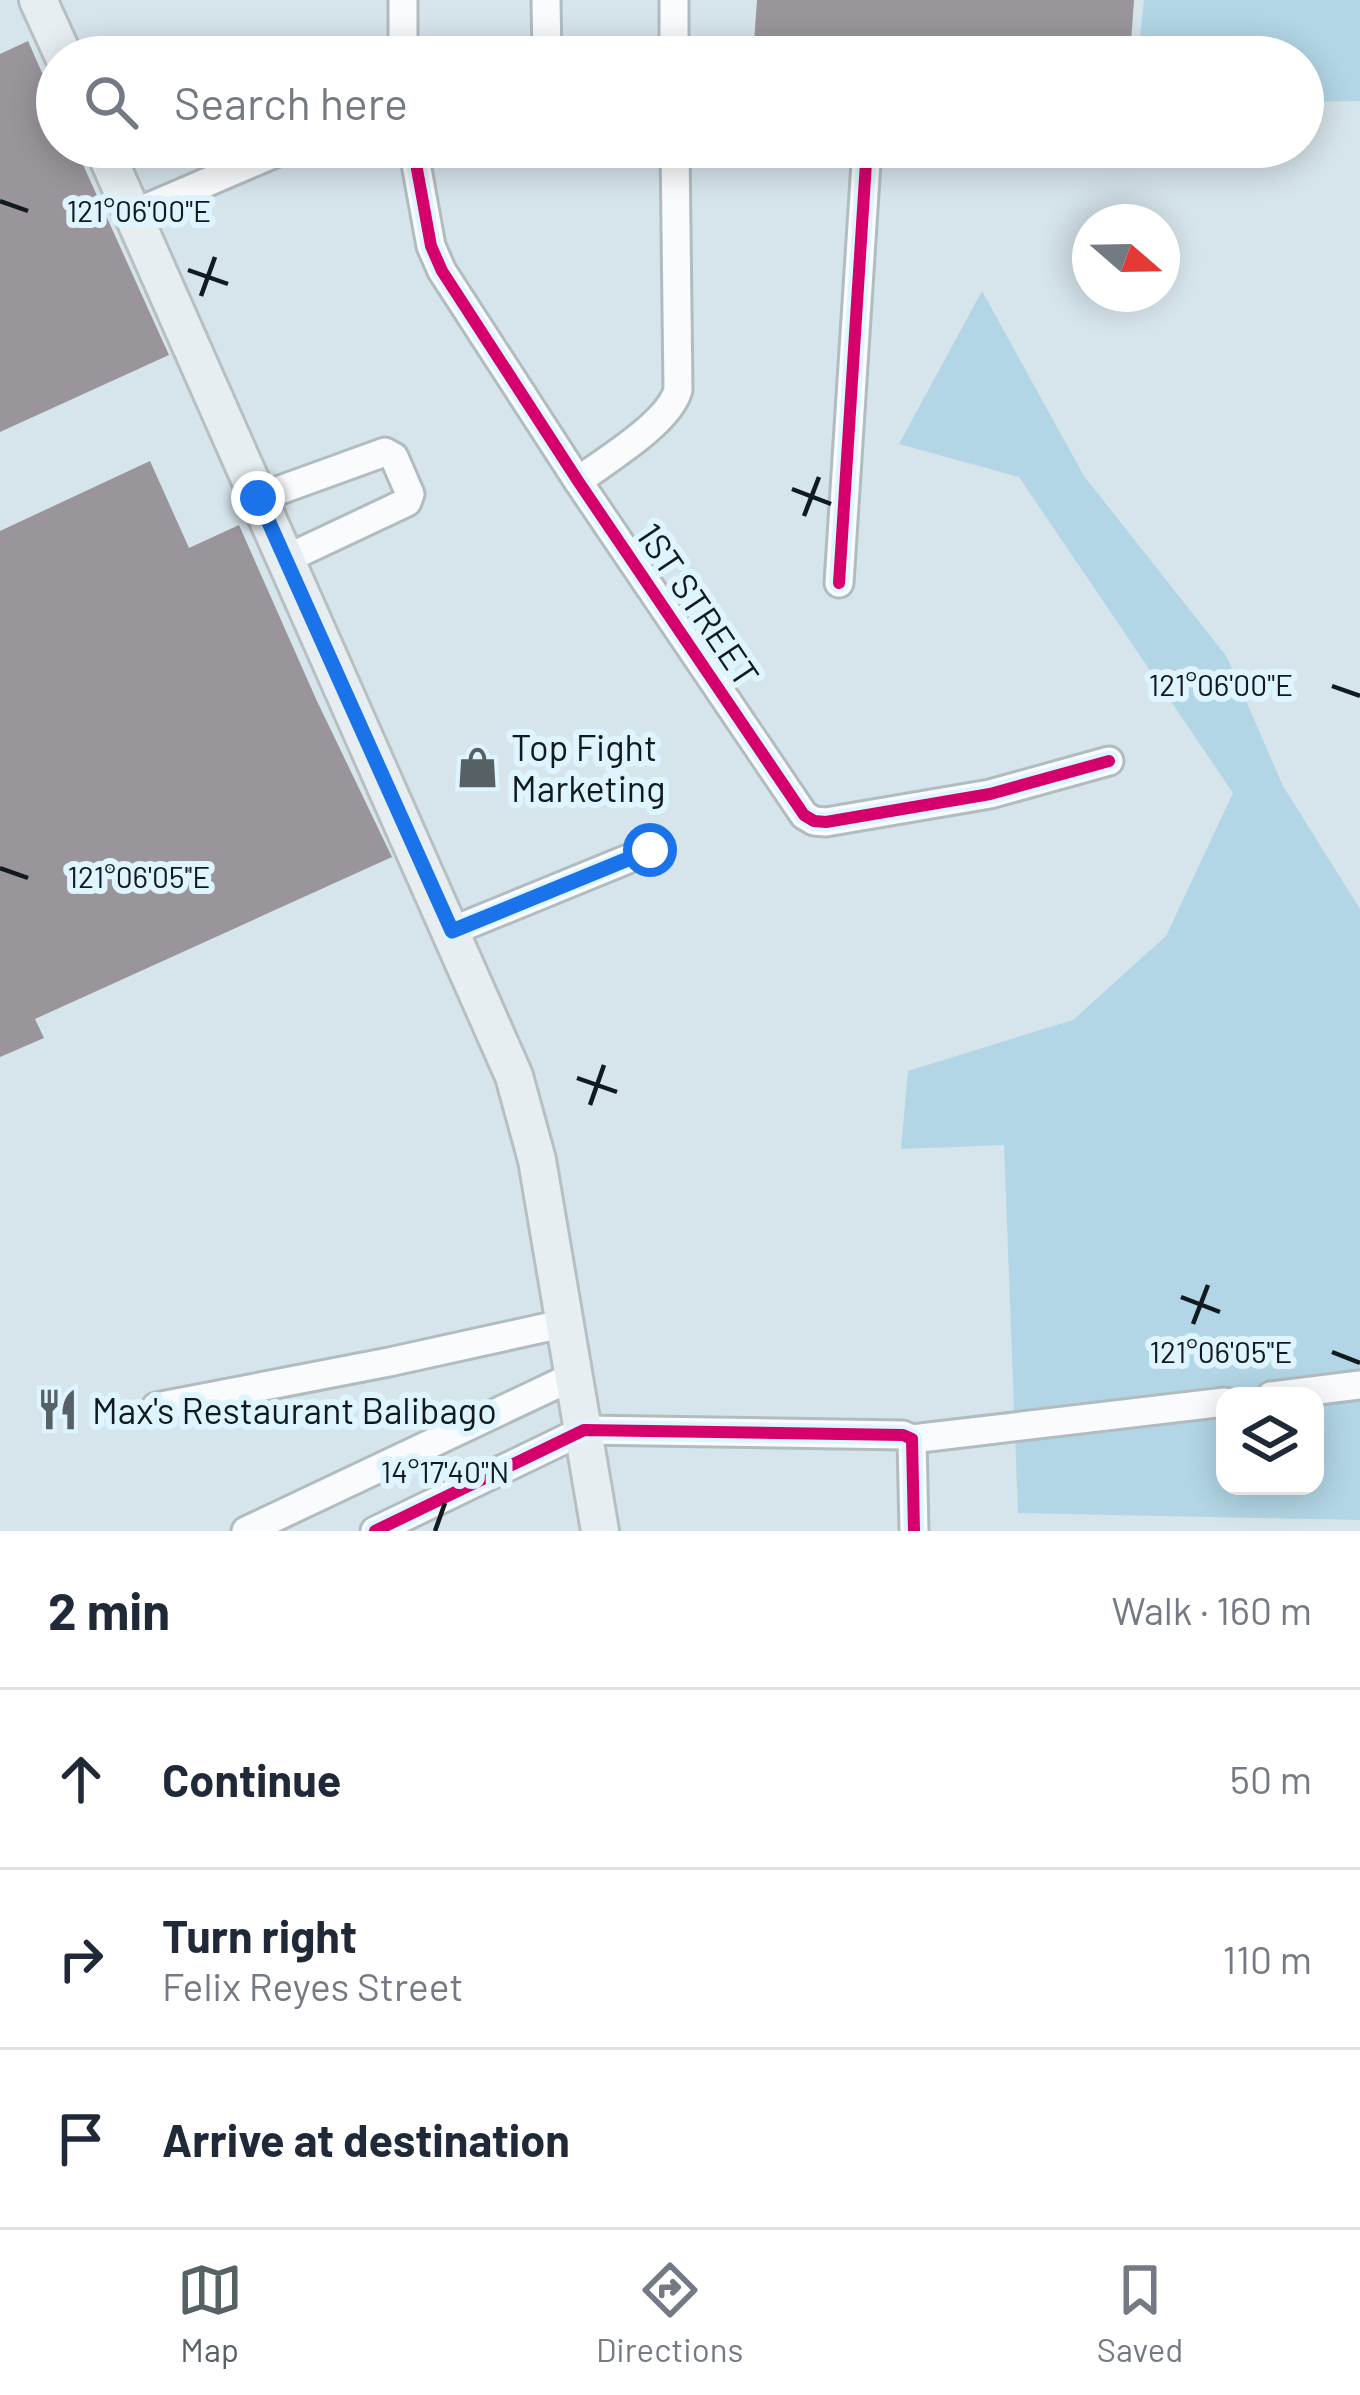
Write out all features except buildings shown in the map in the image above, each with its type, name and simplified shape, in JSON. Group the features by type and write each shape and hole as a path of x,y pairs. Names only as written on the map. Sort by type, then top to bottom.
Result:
{"main road":[{"path":"38,0 54,36"},
{"path":"112,168 514,1076 537,1160 600,1531"}],"street":[{"path":"404,0 404,36"},
{"path":"546,0 547,36"},
{"path":"674,0 674,36"},
{"path":"133,214 241,168"},
{"name":"1ST STREET","path":"416,168 431,247 442,271 804,815 826,822 990,794 1109,761"},
{"path":"578,481 674,403 678,390 675,168"},
{"path":"839,583 866,168"},
{"path":"258,498 385,452 394,457 410,494 406,502 286,559"},
{"path":"452,931 650,850"},
{"path":"156,1407 566,1323"},
{"path":"246,1531 574,1376"},
{"path":"1324,1389 1360,1385"},
{"path":"375,1531 584,1430 903,1435 912,1439 1216,1403"},
{"path":"912,1439 914,1531"}],"shaded area":[{"path":"1144,0 1360,0 1360,101 1324,102 1324,36 1140,36"},
{"path":"982,291 1084,476 1227,657 1283,786 1360,909 1360,1520 1018,1513 1004,1145 901,1149 908,1071 1073,1020 1166,936 1233,793 1019,477 899,444"}],"cycle path":[{"path":"417,168 431,246 442,271 804,815 826,822 990,794 1109,761"},
{"path":"839,583 866,168"},
{"path":"452,931 650,850"},
{"path":"375,1531 584,1430 903,1435 912,1439 914,1531"}],"place":[{"name":"Top Fight Marketing","path":"477,767"},
{"name":"Max's Restaurant Balibago","path":"58,1409"}],"route":[{"path":"258,498 452,931 650,850"}]}
